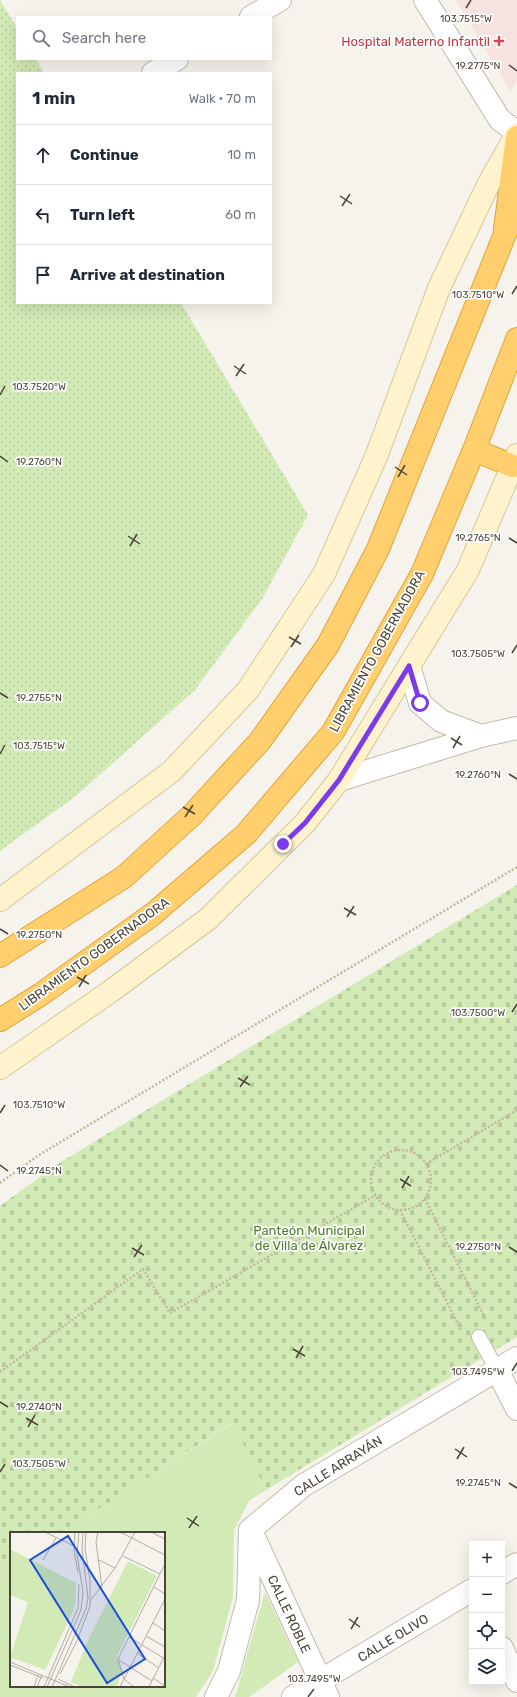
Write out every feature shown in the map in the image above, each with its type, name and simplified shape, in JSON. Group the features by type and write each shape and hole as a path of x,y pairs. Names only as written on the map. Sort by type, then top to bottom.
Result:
{"highway":[{"path":"505,234 517,137"},
{"path":"0,956 124,877 192,815 260,741 328,645 378,549 505,234 517,213"},
{"name":"LIBRAMIENTO GOBERNADORA","path":"0,1020 40,995 153,914 246,834 333,732 422,574 474,450 517,339"},
{"path":"474,450 515,461"},
{"path":"0,942 46,928"}],"street":[{"path":"253,16 280,0"},
{"path":"0,900 172,771 248,690 324,574 376,457 439,288 489,183 517,133 500,120 426,0"},
{"path":"155,72 176,60"},
{"path":"0,1068 111,992 208,919 305,823 339,780 468,570 515,461"},
{"path":"409,666 420,703 441,721 481,736"},
{"path":"339,780 481,736 517,728"},
{"name":"CALLE ARRAYÁN","path":"250,1530 304,1485 517,1358"},
{"path":"497,1370 517,1409"},
{"path":"216,1697 229,1672 248,1600 250,1530"},
{"name":"CALLE ROBLE","path":"250,1530 324,1689"},
{"path":"505,1570 517,1564"},
{"name":"CALLE OLIVO","path":"293,1697 324,1689 469,1592"},
{"path":"502,1649 517,1681"}],"lane":[{"path":"479,1337 497,1370"}],"path":[{"path":"0,1183 39,1155 517,867"},
{"path":"426,1164 517,1110"},
{"path":"401,1150 411,1152 420,1157 426,1164 430,1172 431,1181 429,1191 425,1199 418,1205 410,1209 400,1210 386,1206 376,1195 372,1185 372,1175 375,1165 382,1157 391,1152 401,1150"},
{"path":"0,1372 144,1269 170,1313 376,1195"},
{"path":"400,1210 467,1343 492,1331 425,1199"}],"shaded area":[{"name":"Hospital Materno Infantil","path":"456,0 517,0 517,82 510,91"}],"green space":[{"path":"0,0 16,26 16,60 37,60 43,72 16,72 16,304 182,304 308,515 262,599 195,690 77,795 0,851"},
{"name":"Panteón Municipal de Villa de Álvarez","path":"517,885 517,1337 266,1490 232,1423 64,1532 10,1532 10,1567 0,1573 0,1206 56,1165"},
{"path":"233,1423 266,1490 249,1501 234,1530 233,1597 213,1671 196,1697 0,1697 0,1573 10,1567 10,1687 165,1687 165,1532 64,1532"},
{"path":"265,1592 298,1662 249,1697 235,1697"}],"place":[{"name":"Hospital Materno Infantil","path":"499,41"}],"route":[{"path":"283,844 305,823 339,780 409,666 420,703"}]}
